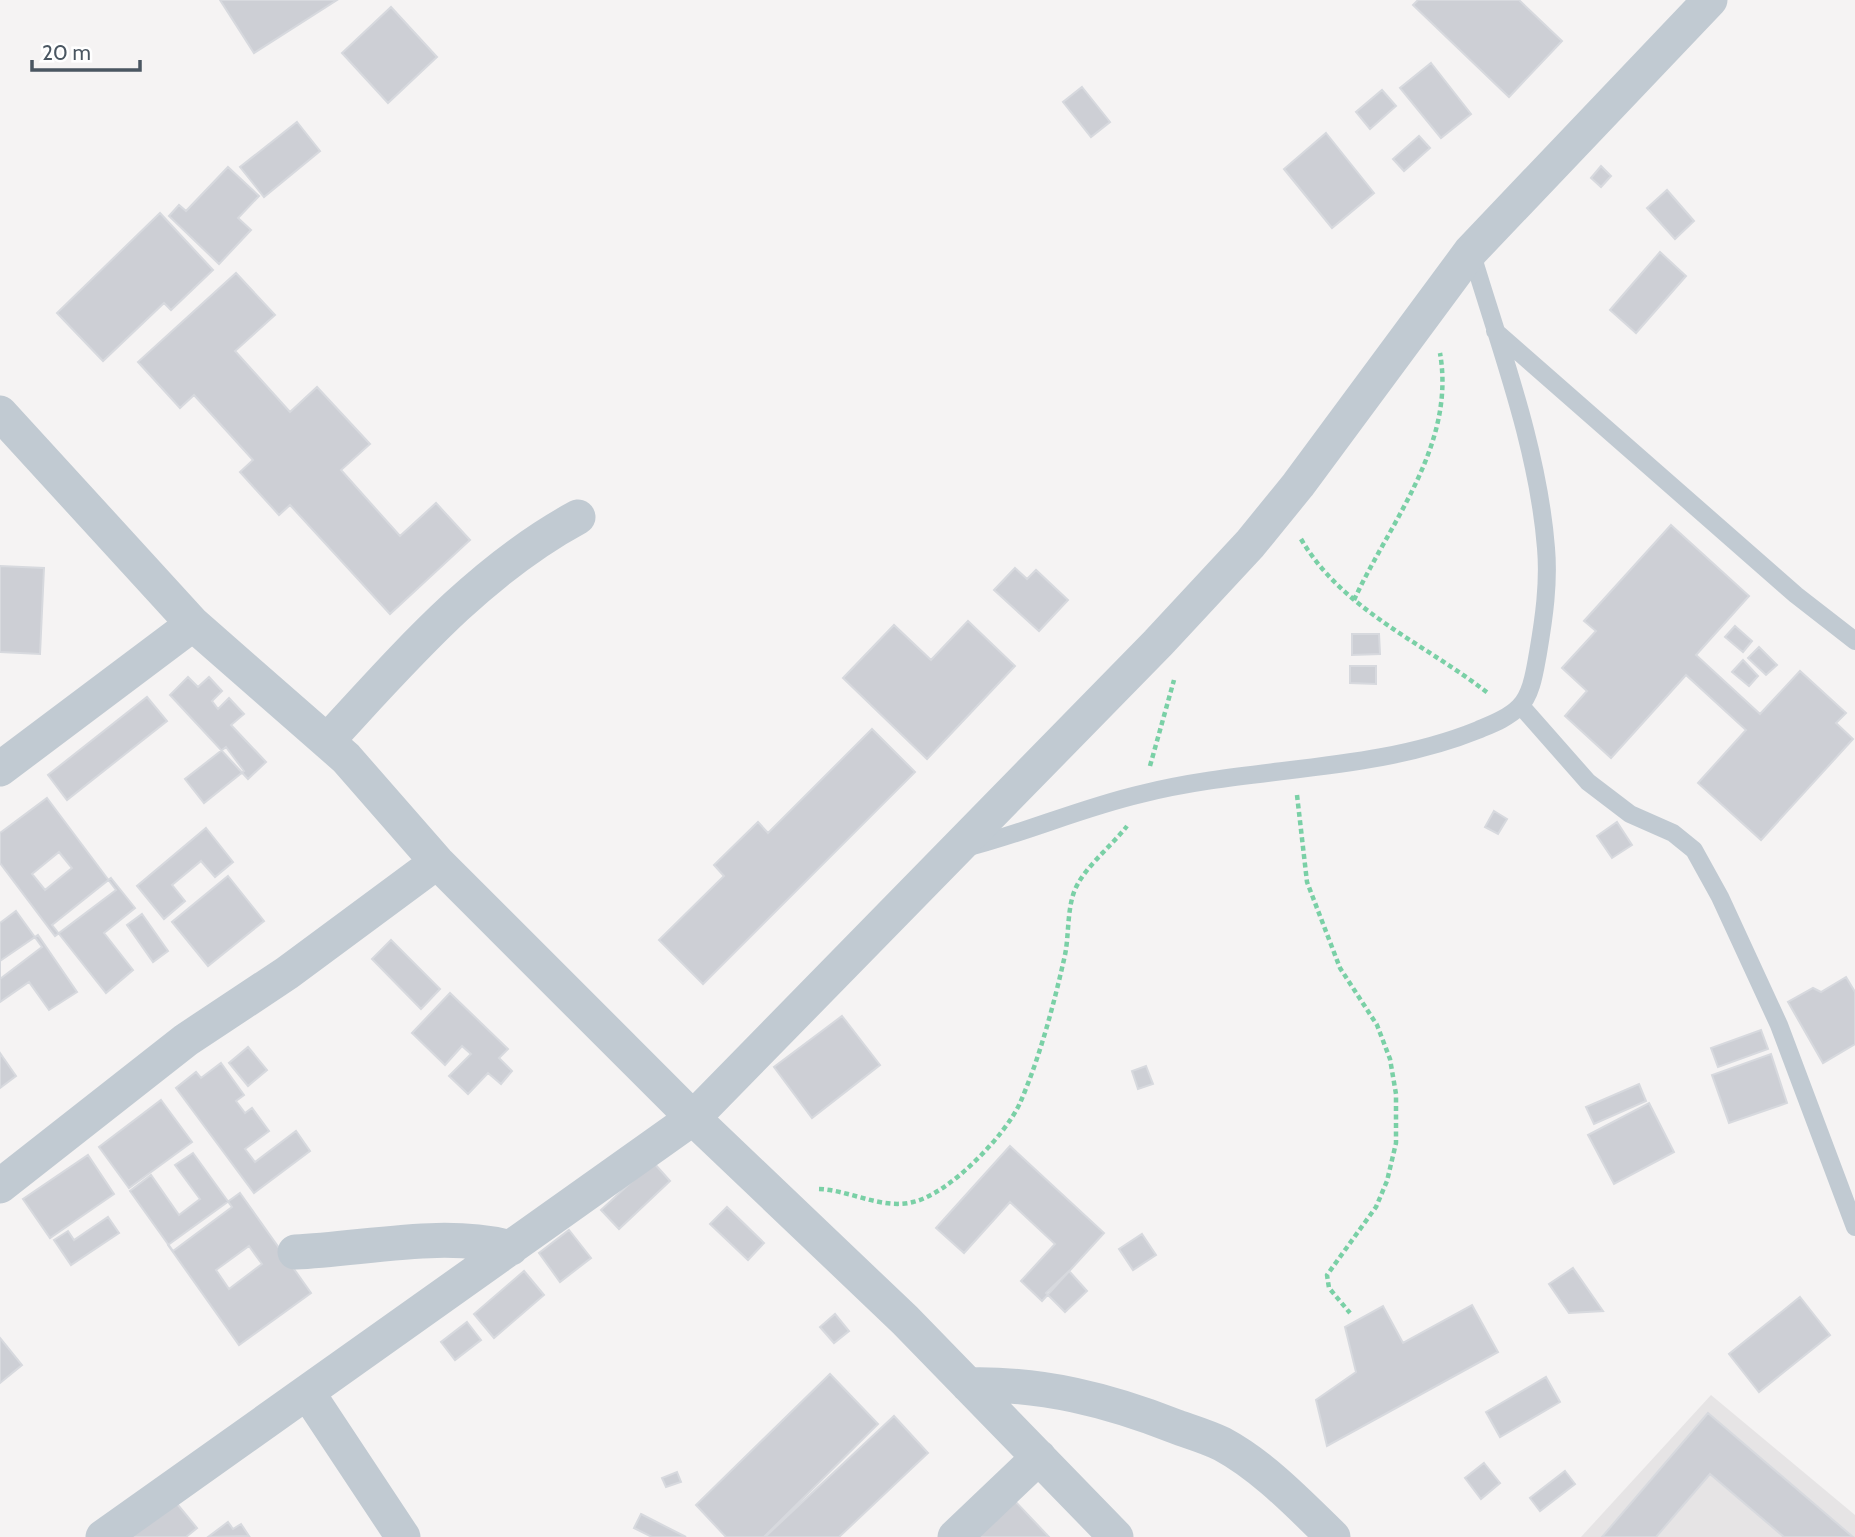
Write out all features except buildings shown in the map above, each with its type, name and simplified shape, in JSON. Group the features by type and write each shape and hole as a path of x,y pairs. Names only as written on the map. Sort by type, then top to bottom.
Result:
{"street":[{"path":"103,1537 693,1118 951,851 1158,643 1280,507 1471,251 1710,0"},
{"path":"0,413 193,624 346,758 437,862 693,1118 968,1385 1116,1537"},
{"path":"327,741 445,616 540,538 578,517"},
{"path":"0,769 193,624"},
{"path":"0,1186 186,1040 298,966 437,862"},
{"path":"295,1252 450,1239 489,1241 512,1248"},
{"path":"968,1385 1012,1384 1060,1391 1132,1409 1222,1445 1282,1489 1333,1537"},
{"path":"307,1392 403,1537"},
{"path":"954,1537 1039,1457"}],"lane":[{"path":"951,851 1013,836 1073,813 1143,793 1295,770 1445,743 1500,720 1517,709 1534,676 1546,607 1546,548 1534,466 1471,251"},
{"path":"1494,331 1796,595 1855,641"},
{"path":"1517,709 1588,782 1630,814 1673,833 1694,850 1720,897 1779,1025 1855,1227"}],"path":[{"path":"1354,600 1399,516 1428,453 1441,413 1442,368 1426,312"},
{"path":"1280,507 1323,573 1354,600 1517,709"},
{"path":"767,1188 831,1189 897,1204 913,1202 933,1195 961,1173 995,1138 1019,1105 1045,1030 1065,954 1075,890 1132,819 1143,793 1174,678"},
{"path":"1295,770 1307,882 1340,968 1377,1025 1390,1059 1396,1094 1396,1143 1387,1181 1376,1207 1327,1275 1329,1288 1350,1313"}],"shaded area":[{"path":"1711,1395 1855,1515 1855,1537 1581,1537"}]}
